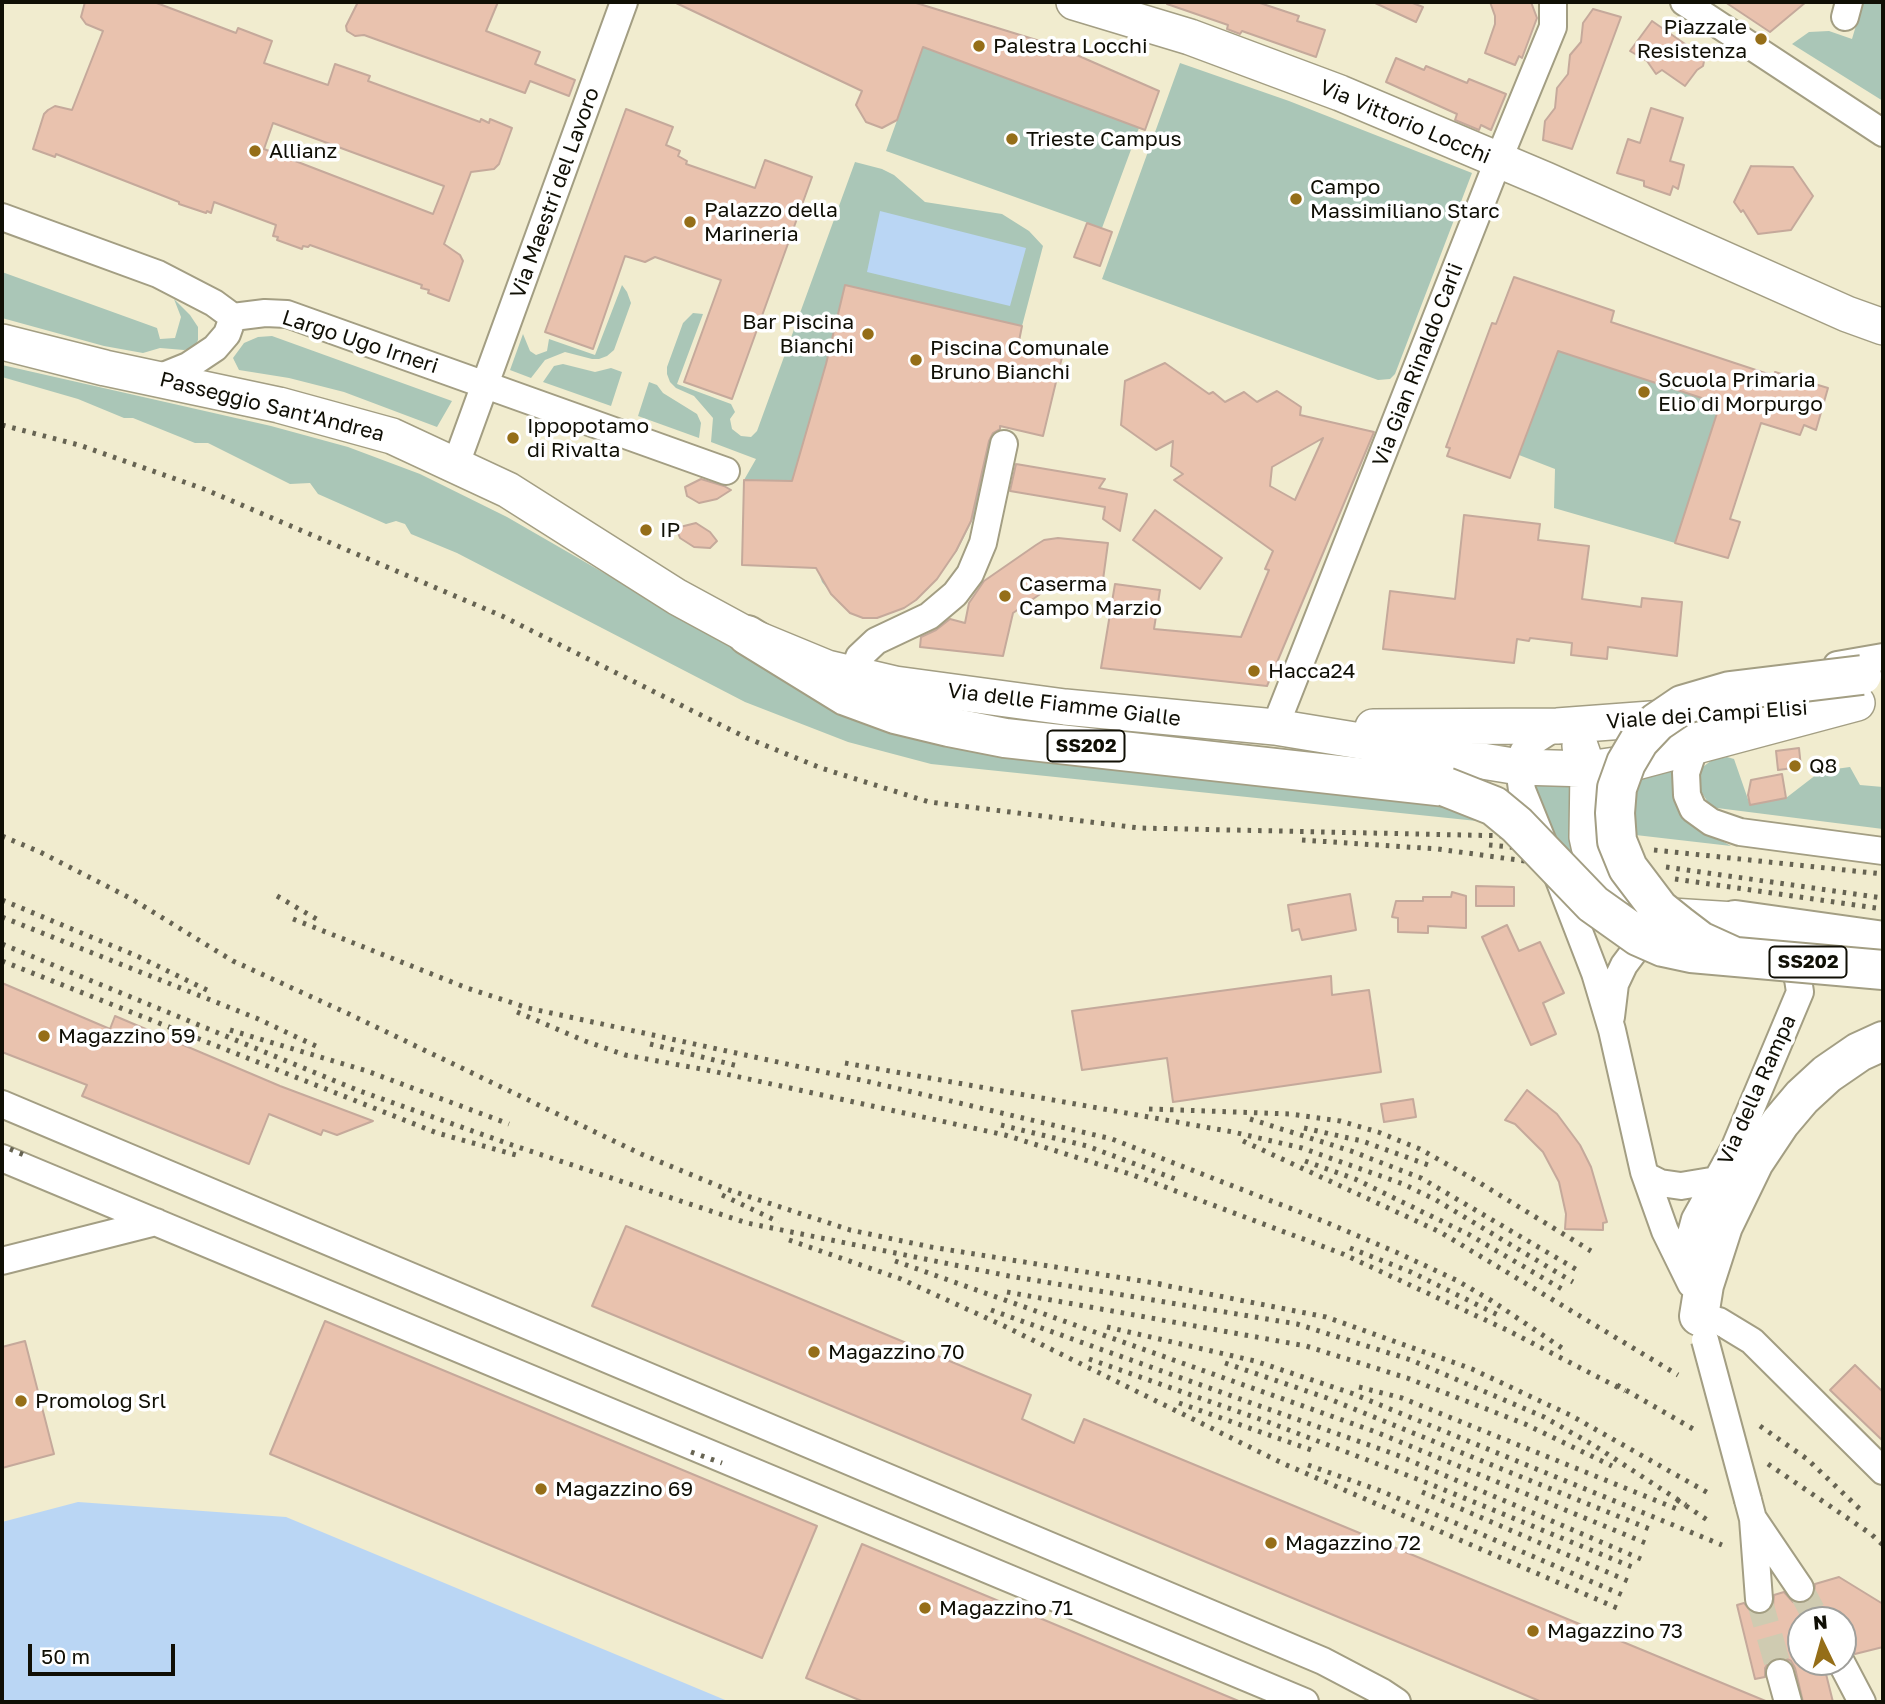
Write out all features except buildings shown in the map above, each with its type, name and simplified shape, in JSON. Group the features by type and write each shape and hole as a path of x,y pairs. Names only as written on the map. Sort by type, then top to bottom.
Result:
{"highway":[{"name":"SS202","path":"747,635 846,696 895,714 949,727 1005,738 1446,787 1494,806 1517,825 1594,904 1637,936 1663,947 1691,953 1734,938 1883,970"},
{"name":"SS202","path":"1874,681 1730,691 1682,705 1657,722 1639,741 1626,763 1618,788 1615,813 1617,841 1628,868 1659,909 1700,941 1839,934 1883,941"},
{"path":"1702,1299 1723,1226 1754,1162 1780,1123 1802,1097 1827,1074 1859,1052 1883,1041"}],"main road":[{"name":"Via Vittorio Locchi","path":"1074,2 1118,8 1340,93 1835,309 1883,327"},
{"name":"Passeggio Sant'Andrea","path":"2,342 342,421 392,436 508,490 677,597 747,635"},
{"name":"Via delle Fiamme Gialle","path":"747,635 816,664 895,684 1053,706 1275,727 1519,767 1588,769"},
{"name":"Viale dei Campi Elisi","path":"1557,726 1747,712 1874,681"},
{"name":"Viale dei Campi Elisi","path":"1588,769 1636,762 1695,746 1874,681"},
{"name":"Via delle Fiamme Gialle","path":"1275,727 1557,726"},
{"name":"SS202","path":"1557,726 1569,732 1578,742 1588,769 1587,837 1593,864 1603,888 1626,910 1656,916 1681,916 1734,938"}],"street":[{"name":"Via Maestri del Lavoro","path":"485,385 624,2"},
{"name":"Via Gian Rinaldo Carli","path":"1275,727 1553,27 1553,2"},
{"path":"1684,2 1883,133"},
{"path":"2,217 158,274 214,303 233,317 227,334 215,348 188,366 156,379"},
{"name":"Largo Ugo Irneri","path":"233,317 265,313 286,314 726,471"},
{"path":"456,464 485,385"},
{"path":"853,675 859,657 876,641 929,615 955,594 970,574 983,542 1004,444"},
{"path":"1747,712 1745,697 1755,681 1772,673 1832,666 1874,681"},
{"path":"1519,767 1523,752 1537,738 1557,726"},
{"path":"1695,746 1686,773 1687,795 1693,809 1711,822 1740,832 1883,851"},
{"name":"Via della Rampa","path":"1476,761 1507,781 1527,805"},
{"name":"Via della Rampa","path":"1519,767 1527,805 1582,939 1612,1030 1646,1176 1665,1231 1702,1299"},
{"name":"Via della Rampa","path":"1612,1030 1611,1005 1615,984 1623,965 1639,945 1659,927 1681,916"},
{"name":"Via della Rampa","path":"1734,938 1760,933 1784,951 1798,979 1800,992 1734,1149 1695,1219 1688,1245 1750,1510 1759,1599"},
{"path":"2,1104 1323,1661 1397,1702"},
{"path":"2,1158 1306,1702"},
{"path":"1646,1176 1660,1183 1681,1186 1717,1180"},
{"path":"2,1261 156,1222"},
{"path":"1702,1299 1719,1321 1752,1341 1883,1471"},
{"name":"Via della Rampa","path":"1750,1510 1800,1588"},
{"path":"1780,1673 1788,1702"},
{"path":"1848,1676 1862,1702"}],"green space":[{"path":"1863,2 1883,2 1883,101 1792,44 1809,32 1829,31 1852,39"},
{"name":"Trieste Campus","path":"937,9 1035,44 1021,84 1139,128 1102,228 886,151"},
{"name":"Campo Massimiliano Starc","path":"1180,63 1289,101 1472,173 1395,374 1390,379 1378,380 1102,279"},
{"name":"Piscina Comunale Bruno Bianchi","path":"855,162 894,175 925,202 1002,214 1029,231 1043,246 1022,326 984,497 957,551 928,589 904,608 877,618 863,618 850,613 822,582 817,568 742,565 744,480 756,459 711,442 713,418 694,396 676,388 667,374 683,323 693,313 703,314 677,384 731,404 735,412 730,419 732,429 741,436 751,437 757,431"},
{"path":"2,272 157,328 160,339 175,338 181,317 174,299 198,327 198,340 194,348 160,348 143,353 104,346 2,318"},
{"path":"622,285 631,303 614,350 607,356 592,359 565,352 545,360 531,378 510,370 523,334 530,351 536,355 547,351 549,339 595,355"},
{"path":"272,336 452,401 437,427 344,392 289,378 239,370 233,358 244,343 258,337"},
{"path":"1558,351 1720,404 1675,543 1554,508 1555,469 1519,455"},
{"path":"563,364 595,372 611,368 622,372 611,406 543,382 554,366"},
{"path":"2,365 271,426 348,447 420,474 507,517 689,622 797,678 829,702 1441,798 1496,823 931,764 848,742 745,702 457,553 411,534 405,524 396,521 386,524 318,494 310,483 290,484 208,443 195,443 78,399 2,377"},
{"path":"649,382 697,414 701,423 699,438 638,416"},
{"path":"1727,757 1734,759 1750,805 1786,798 1821,771 1850,767 1860,785 1883,787 1883,829 1717,808 1709,804 1698,787 1699,770 1712,760"},
{"path":"1679,761 1702,830 1731,846 1601,831 1614,786"},
{"path":"1576,778 1584,877 1562,859 1530,779"}],"water":[{"path":"880,211 1026,248 1010,306 867,272"},
{"path":"78,1502 286,1517 730,1702 2,1702 2,1522"}],"tunnel":[{"path":"1800,1588 1810,1606"},
{"path":"1759,1599 1780,1673"}],"railway":[{"path":"2,425 79,445 204,489 502,616 747,738 821,768 929,802 1139,828 1510,836"},
{"path":"2,836 40,852 130,898 233,961 641,1154 726,1189 850,1230 931,1247 1167,1285"},
{"path":"1302,840 1438,849 1532,862"},
{"path":"1489,845 1521,848"},
{"path":"1654,850 1883,874"},
{"path":"1666,867 1883,898"},
{"path":"1675,879 1883,909"},
{"path":"277,896 320,921"},
{"path":"2,900 137,956 213,993"},
{"path":"2,917 256,1018 320,1048"},
{"path":"293,919 467,988 528,1008 870,1082 1112,1139 1398,1253 1456,1280 1562,1348"},
{"path":"2,944 357,1090 747,1223 1009,1276 1297,1324 1411,1360 1544,1417 1595,1446 1686,1505"},
{"path":"2,961 437,1133 516,1155"},
{"path":"517,1012 625,1055 712,1071 1005,1135 1133,1175 1343,1254 1507,1330 1625,1391"},
{"path":"230,1030 367,1071 509,1124"},
{"path":"650,1044 738,1066"},
{"path":"845,1063 1233,1132 1302,1148 1403,1184 1436,1200 1573,1282"},
{"path":"1149,1109 1290,1114 1340,1121 1378,1132 1420,1149 1591,1251"},
{"path":"1250,1119 1351,1151 1421,1178 1579,1271"},
{"path":"1001,1125 1087,1146 1178,1180"},
{"path":"1304,1128 1362,1141 1431,1166"},
{"path":"1243,1141 1440,1232 1678,1375"},
{"path":"10,1149 24,1155"},
{"path":"1305,1161 1355,1179 1468,1234 1567,1292"},
{"path":"722,1195 779,1222"},
{"path":"789,1240 901,1279 1004,1326 1282,1463 1617,1608"},
{"path":"1350,1248 1411,1272 1500,1316"},
{"path":"895,1261 1376,1432 1648,1544"},
{"path":"1158,1284 1326,1317 1472,1369 1570,1415 1710,1494"},
{"path":"1007,1292 1306,1346 1407,1378 1525,1424 1612,1466"},
{"path":"991,1310 1397,1455 1641,1559"},
{"path":"1107,1327 1255,1361 1351,1393 1722,1545"},
{"path":"1089,1359 1268,1422 1430,1484 1637,1569"},
{"path":"1225,1363 1327,1398 1652,1530"},
{"path":"1617,1385 1695,1430"},
{"path":"1359,1387 1402,1398 1682,1511"},
{"path":"1179,1403 1314,1451"},
{"path":"1760,1426 1807,1459 1864,1513"},
{"path":"691,1452 722,1463"},
{"path":"1768,1464 1883,1545"},
{"path":"1308,1465 1381,1491 1625,1596"},
{"path":"1422,1492 1628,1581"},
{"path":"1677,1500 1712,1523"}],"place":[{"name":"Piazzale Resistenza","path":"1761,39"},
{"name":"Palestra Locchi","path":"979,46"},
{"name":"Trieste Campus","path":"1012,139"},
{"name":"Allianz","path":"255,151"},
{"name":"Campo Massimiliano Starc","path":"1296,199"},
{"name":"Palazzo della Marineria","path":"690,222"},
{"name":"Bar Piscina Bianchi","path":"868,334"},
{"name":"Piscina Comunale Bruno Bianchi","path":"916,360"},
{"name":"Scuola Primaria Elio di Morpurgo","path":"1644,392"},
{"name":"Ippopotamo di Rivalta","path":"513,438"},
{"name":"IP","path":"646,530"},
{"name":"Caserma Campo Marzio","path":"1005,596"},
{"name":"Hacca24","path":"1254,671"},
{"name":"Q8","path":"1795,766"},
{"name":"Magazzino 59","path":"44,1036"},
{"name":"Magazzino 70","path":"814,1352"},
{"name":"Promolog Srl","path":"21,1401"},
{"name":"Magazzino 69","path":"541,1489"},
{"name":"Magazzino 72","path":"1271,1543"},
{"name":"Magazzino 71","path":"925,1608"},
{"name":"Magazzino 73","path":"1533,1631"}]}
